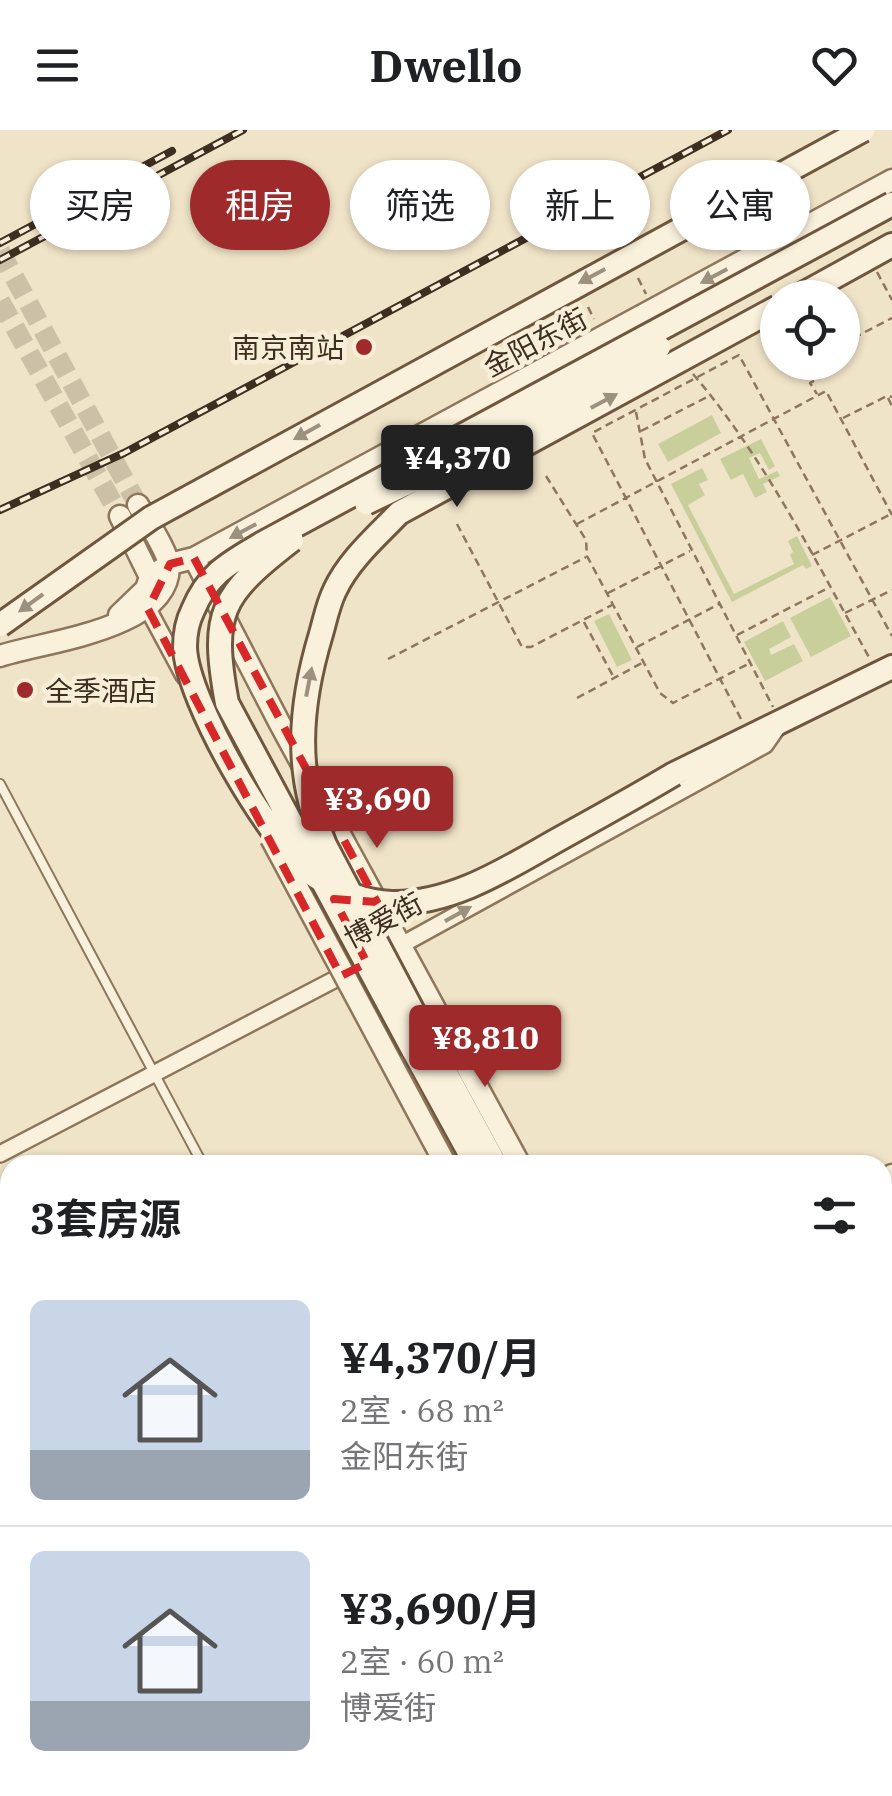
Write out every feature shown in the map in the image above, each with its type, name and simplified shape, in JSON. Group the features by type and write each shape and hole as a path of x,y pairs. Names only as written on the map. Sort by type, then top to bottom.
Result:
{"main road":[{"path":"0,625 151,518 863,130"},
{"name":"博爱街","path":"886,660 488,878 441,898 397,903 362,901 312,875 267,823 206,714 185,650 192,610 216,571 892,204"},
{"path":"471,1155 227,702 219,660 219,627 238,588 257,567 297,536 422,476 892,220"},
{"path":"828,280 892,245"},
{"path":"491,1155 313,819 301,753 309,677 335,590 358,555 399,514 633,398 760,319"}],"street":[{"name":"金阳东街","path":"150,577 170,564 194,558 892,180"},
{"path":"0,656 96,630 142,604 166,585 170,564 129,510 150,577 142,604 438,1155"},
{"path":"194,558 515,1155"},
{"name":"博爱街","path":"0,1154 400,946 764,745 778,716"},
{"path":"237,775 438,1155"}],"lane":[{"path":"0,784 197,1155"}],"path":[{"path":"870,257 892,300"},
{"path":"638,278 654,309"},
{"path":"588,307 604,336"},
{"path":"860,335 892,318"},
{"path":"744,726 592,433 633,398 696,378 739,355 892,636"},
{"path":"688,368 741,437 870,658 886,660"},
{"path":"816,380 810,383 818,396"},
{"path":"577,524 826,391 892,514 811,556"},
{"path":"639,432 711,395"},
{"path":"844,418 890,397 892,406"},
{"path":"633,398 645,460 778,716"},
{"path":"546,476 586,540 587,556 660,693 673,703 750,663"},
{"path":"457,524 522,647 532,647 613,605"},
{"path":"607,594 692,550"},
{"path":"388,659 587,556"},
{"path":"736,636 829,588"},
{"path":"844,613 892,590"},
{"path":"636,648 720,604"},
{"path":"583,620 614,678"},
{"path":"577,698 644,662"}],"highlighted area":[{"path":"194,558 377,902 334,899 367,963 341,976 148,609 170,564"}],"green space":[{"path":"712,415 721,433 668,462 658,444"},
{"path":"761,439 775,466 769,470 760,453 749,458 759,479 777,471 780,476 763,484 767,492 755,498 743,474 731,480 720,459"},
{"path":"702,468 708,480 699,484 705,495 688,505 734,594 794,564 788,541 797,536 812,566 806,569 803,565 732,602 671,484"},
{"path":"830,597 851,636 811,657 790,618"},
{"path":"609,614 632,660 617,667 594,621"},
{"path":"783,621 791,637 769,649 771,655 794,644 803,661 765,681 744,642"}],"tunnel":[{"path":"0,251 138,505"},
{"path":"0,301 120,516"}],"railway":[{"path":"0,260 243,130"},
{"path":"0,510 124,453 728,130"},
{"path":"0,243 172,151"}],"place":[{"name":"南京南站","path":"364,347"},
{"name":"全季酒店","path":"25,690"}]}
